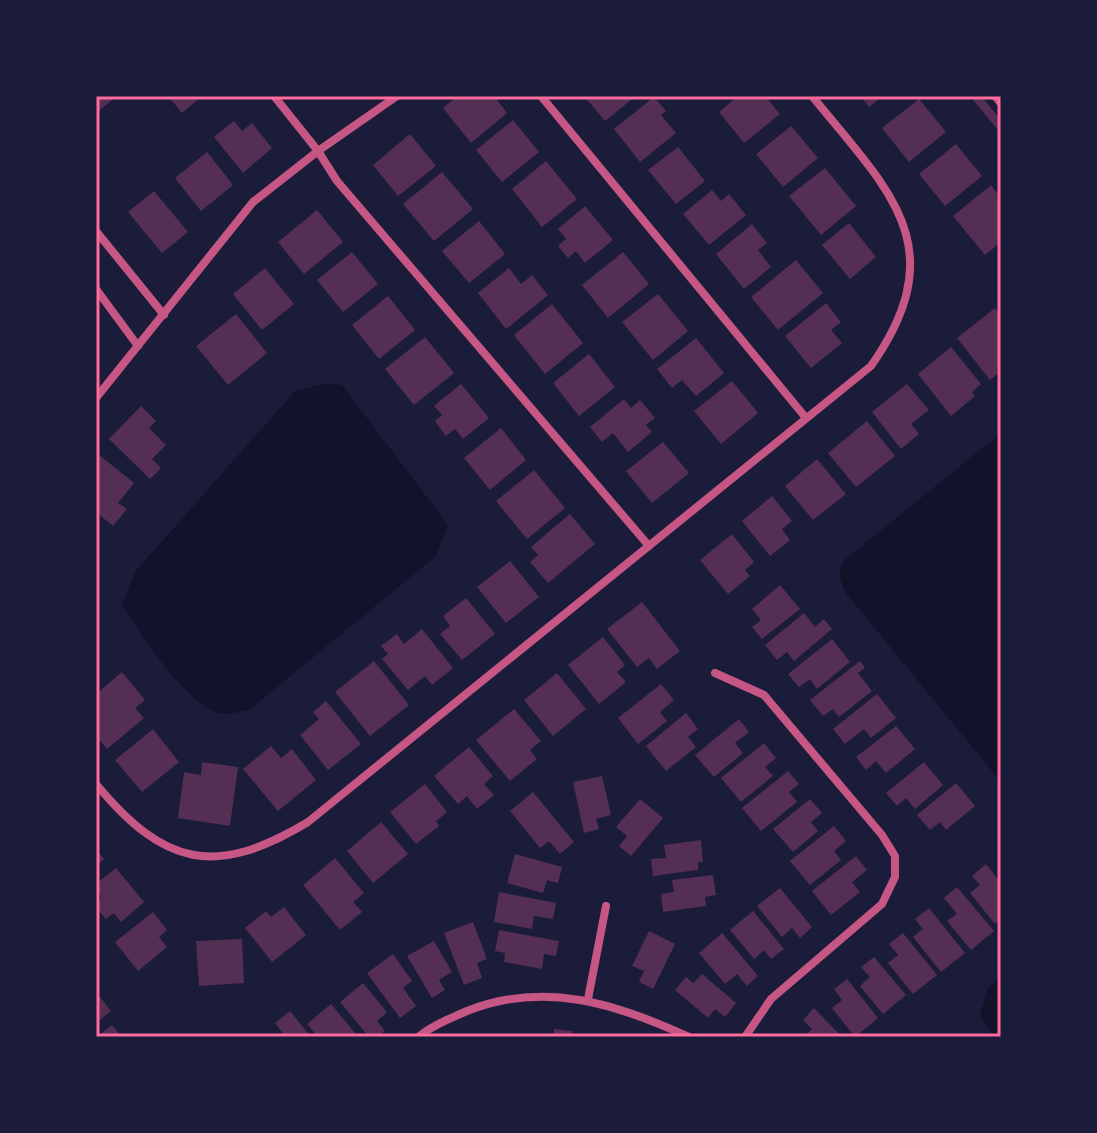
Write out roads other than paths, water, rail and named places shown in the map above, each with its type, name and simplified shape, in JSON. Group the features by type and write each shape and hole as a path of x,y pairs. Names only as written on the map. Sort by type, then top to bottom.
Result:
{"street":[{"path":"274,96 318,151 337,181 649,546"},
{"path":"96,398 164,315 208,254 253,202 318,151 397,96"},
{"path":"541,96 806,418"},
{"path":"96,784 119,812 158,844 197,858 233,855 272,844 308,822 871,366 892,336 907,300 912,261 905,225 885,186 812,96"},
{"path":"96,231 164,315"},
{"path":"96,289 138,346"},
{"path":"715,673 764,695 882,835 895,856 895,877 882,904 771,999 745,1037"},
{"path":"588,999 606,906"},
{"path":"418,1037 432,1026 489,1002 537,994 588,999 689,1037"}],"lane":[{"path":"993,96 1001,106"}]}
